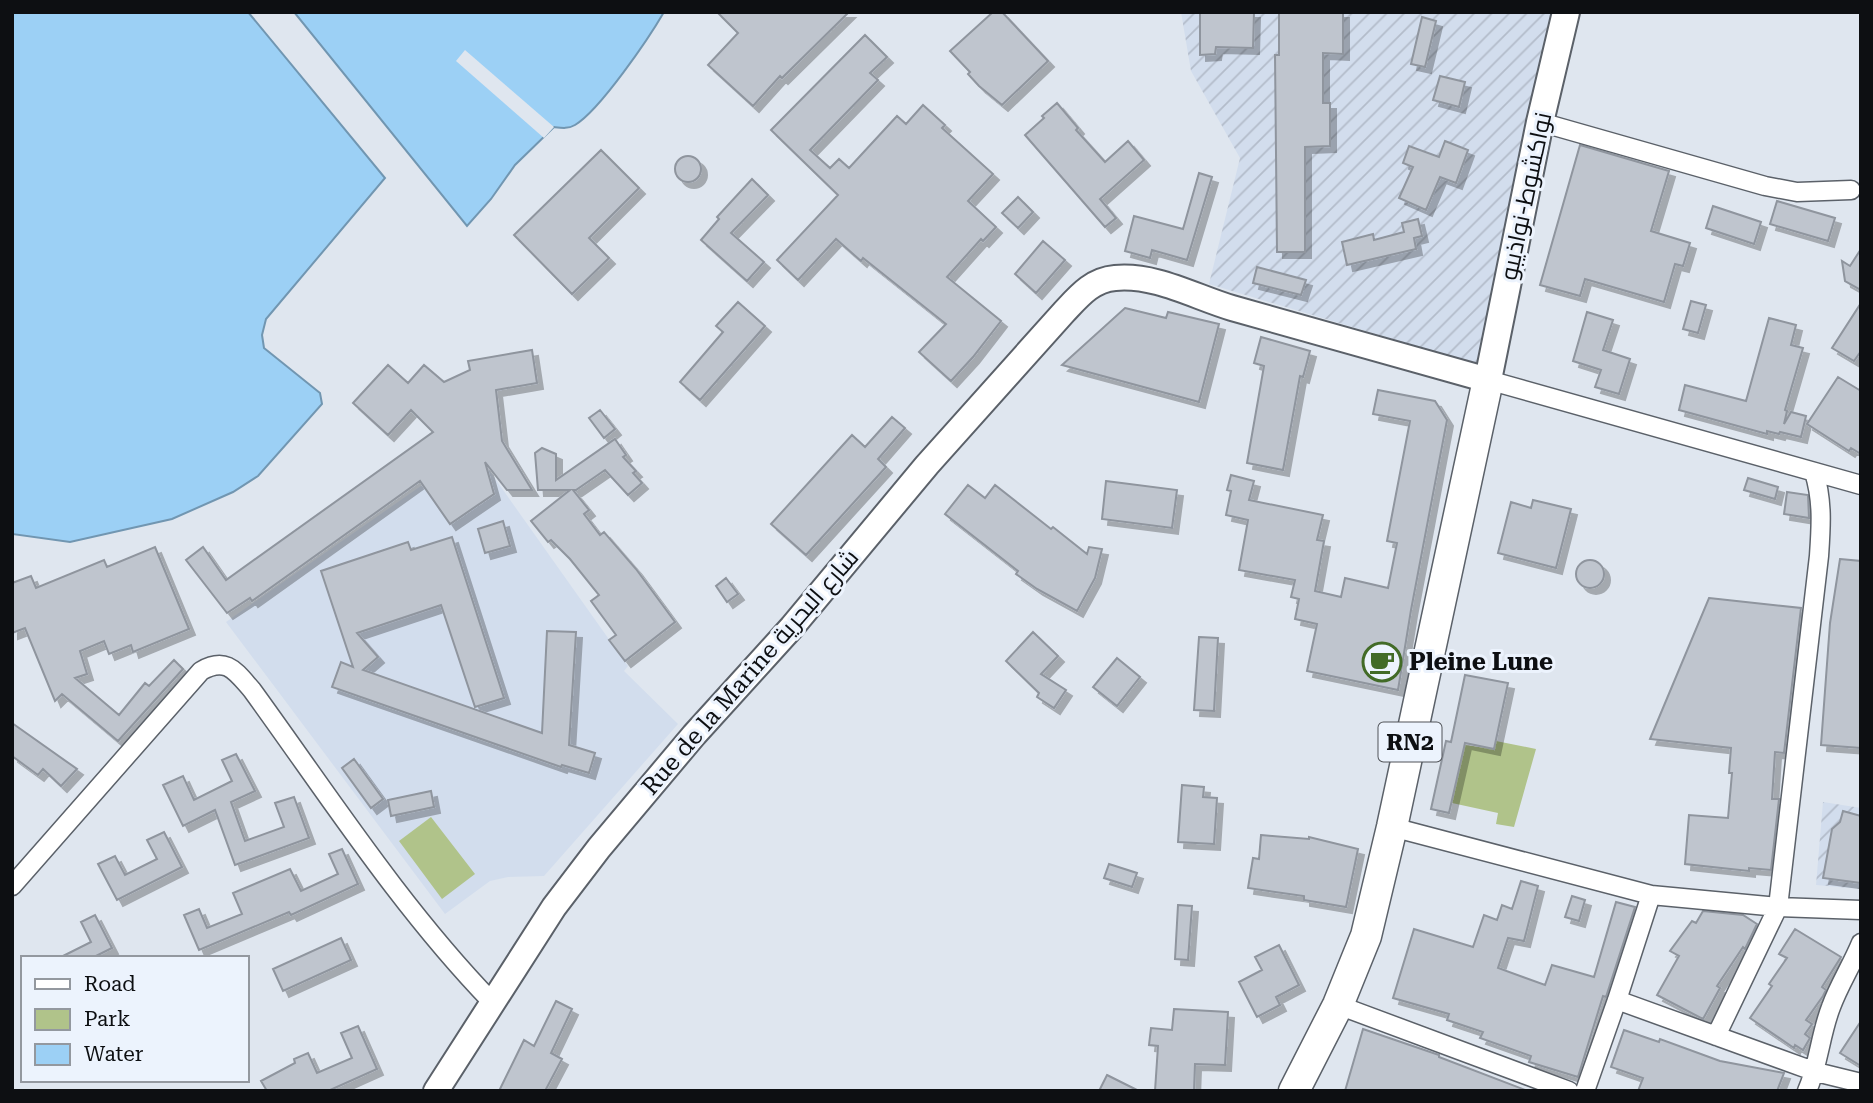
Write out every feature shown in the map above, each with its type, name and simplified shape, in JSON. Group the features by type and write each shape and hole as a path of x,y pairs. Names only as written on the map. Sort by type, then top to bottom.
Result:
{"highway":[{"name":"RN2","path":"1294,1091 1338,1004 1366,936 1488,380"}],"main road":[{"name":"نواكشوط-نواذيبو","path":"1488,380 1540,122 1566,12"}],"street":[{"path":"1540,122 1765,186 1797,192 1851,190"},
{"name":"Rue de la Marine شارع البحرية","path":"436,1091 554,907 600,848 927,465 1064,312 1099,280 1134,278 1154,282 1228,306 1488,380"},
{"path":"1488,380 1861,485"},
{"path":"1716,1036 1779,907 1819,556 1822,510 1814,472"},
{"path":"12,886 201,671 212,665 223,664 253,690 410,907 441,947 492,1002"},
{"path":"1392,827 1651,895 1779,907 1861,910"},
{"path":"1585,1091 1651,895"},
{"path":"1807,1091 1816,1072 1830,1008 1861,943"},
{"path":"1617,1000 1816,1072 1861,1083"},
{"path":"1338,1004 1569,1091"}],"shaded area":[{"path":"1181,12 1561,12 1482,366 1209,284 1240,158 1191,71"},
{"path":"474,449 628,666 624,671 678,724 544,876 508,877 490,881 445,914 226,622"},
{"path":"1823,802 1861,808 1861,889 1816,885"}],"green space":[{"path":"1496,741 1536,749 1514,827 1496,824 1498,813 1452,803 1465,745 1494,749"},
{"path":"431,817 475,874 442,899 399,841"}],"water":[{"path":"12,12 248,12 385,178 266,319 262,335 264,348 320,393 322,404 258,476 233,492 172,519 70,542 12,534"},
{"path":"294,12 664,12 636,55 597,105 575,125 567,128 554,127 515,165 491,199 467,226"}],"pier":[{"path":"465,50 554,127 544,138 456,61"}],"building":[{"path":"717,12 849,12 782,78 780,76 753,106 708,65 738,33"},
{"path":"993,12 1002,12 1048,61 1002,105 979,86 950,51"},
{"path":"1200,12 1254,12 1253,48 1216,47 1215,54 1200,55"},
{"path":"1279,12 1343,12 1343,54 1323,53 1323,103 1330,103 1330,146 1305,147 1305,252 1277,252 1275,55 1279,55"},
{"path":"1422,17 1436,21 1425,67 1411,64"},
{"path":"865,35 887,57 870,73 878,80 810,150 830,168 839,159 849,168 897,116 906,124 923,105 945,125 942,128 993,174 968,201 996,227 983,241 981,239 947,277 1001,321 951,381 919,352 946,324 863,258 861,261 836,239 798,280 777,260 838,195 771,130"},
{"path":"1440,76 1465,82 1459,107 1433,100"},
{"path":"1057,103 1078,128 1076,130 1105,162 1128,141 1144,160 1100,199 1116,218 1105,227 1025,135"},
{"path":"1445,141 1468,150 1456,183 1440,177 1426,210 1399,198 1413,167 1403,163 1409,146 1439,157"},
{"path":"1580,145 1669,171 1651,231 1690,243 1683,266 1675,264 1664,302 1585,279 1580,296 1540,285"},
{"path":"601,150 639,188 589,238 609,258 572,294 514,235"},
{"path":"688,156 697,160 701,169 697,178 688,182 679,178 675,169 679,160"},
{"path":"1199,173 1212,177 1187,260 1152,250 1150,258 1125,251 1134,216 1183,229"},
{"path":"752,179 768,195 731,233 764,262 747,281 701,240 719,219 717,217"},
{"path":"1018,197 1033,212 1018,228 1002,213"},
{"path":"1777,201 1835,218 1828,241 1770,224"},
{"path":"1713,206 1761,222 1754,244 1706,228"},
{"path":"1418,219 1422,236 1414,238 1416,249 1347,265 1342,242 1373,234 1374,240 1404,232 1402,223"},
{"path":"1043,241 1065,260 1036,293 1015,274"},
{"path":"1861,249 1861,290 1845,281 1842,261 1850,266"},
{"path":"1257,267 1306,280 1301,295 1253,283"},
{"path":"1691,301 1706,305 1698,333 1683,329"},
{"path":"738,302 765,326 700,400 680,382 723,332 716,326"},
{"path":"1861,303 1861,351 1854,361 1832,348"},
{"path":"1125,308 1166,318 1168,312 1219,324 1199,402 1062,365"},
{"path":"1587,312 1613,320 1603,350 1630,359 1619,394 1595,387 1601,370 1573,361"},
{"path":"1769,318 1796,325 1791,345 1803,348 1785,410 1784,424 1791,412 1806,416 1801,437 1780,432 1767,431 1767,434 1679,410 1685,385 1746,401"},
{"path":"1261,337 1310,351 1303,377 1300,376 1283,470 1247,463 1264,366 1254,363"},
{"path":"532,350 537,383 496,390 502,441 532,490 507,490 485,462 494,494 450,524 420,481 252,601 250,598 227,613 186,560 203,547 226,580 433,432 411,410 388,435 353,403 388,365 408,383 424,365 444,382 470,370 468,361"},
{"path":"1838,377 1861,391 1861,454 1851,448 1849,451 1807,424"},
{"path":"1378,390 1435,401 1447,420 1398,690 1307,671 1317,624 1295,619 1299,599 1291,597 1295,580 1239,570 1248,520 1226,515 1231,491 1227,490 1231,475 1254,481 1249,500 1323,515 1317,540 1324,541 1315,591 1341,597 1345,578 1388,588 1397,543 1387,541 1410,421 1373,414"},
{"path":"600,410 615,429 604,438 589,418"},
{"path":"892,417 905,428 878,459 886,467 806,555 771,524 852,435 865,447"},
{"path":"615,439 626,455 623,457 636,471 633,473 642,483 628,495 605,470 573,490 589,510 584,514 600,535 604,532 636,569 675,622 625,661 609,640 616,635 591,601 599,595 570,559 551,540 548,542 531,521 570,490 538,490 535,453 542,448 556,454 556,480"},
{"path":"1748,478 1778,487 1775,499 1744,490"},
{"path":"1106,481 1177,490 1172,528 1102,519"},
{"path":"968,485 985,498 995,485 1087,554 1089,547 1102,549 1095,578 1077,611 1016,574 1018,571 945,514"},
{"path":"1787,492 1808,495 1809,518 1784,514"},
{"path":"1533,500 1571,509 1556,568 1498,553 1511,502 1531,508"},
{"path":"503,521 510,546 485,553 478,529"},
{"path":"452,537 504,698 475,707 441,605 357,633 378,657 363,670 542,733 547,631 576,632 569,745 595,753 589,773 562,765 561,767 332,687 341,662 353,667 321,571 408,542 411,550"},
{"path":"155,547 189,629 133,652 131,645 109,654 104,641 80,651 87,674 75,678 119,715 145,683 149,686 174,660 183,669 118,741 62,694 55,701 25,628 12,633 12,583 31,576 36,588 104,560 107,567"},
{"path":"1840,559 1861,561 1861,748 1821,745 1830,623"},
{"path":"1590,560 1600,564 1604,574 1600,584 1590,588 1580,584 1576,574 1580,564"},
{"path":"726,578 738,594 727,602 716,586"},
{"path":"1709,598 1801,608 1784,753 1775,752 1772,799 1779,799 1771,870 1749,868 1749,871 1685,864 1689,815 1728,818 1731,748 1650,739"},
{"path":"1033,632 1058,656 1041,674 1066,690 1054,708 1037,697 1039,693 1006,661"},
{"path":"1199,637 1218,638 1214,711 1194,710"},
{"path":"1117,658 1140,677 1117,706 1093,687"},
{"path":"1465,675 1508,683 1494,749 1465,743 1449,813 1431,809 1446,741 1451,742"},
{"path":"12,723 77,769 61,786 43,769 38,775 12,756"},
{"path":"236,754 255,791 231,802 245,841 284,827 275,803 294,797 309,838 235,865 215,810 183,826 163,785 183,776 194,800 232,781 222,760"},
{"path":"354,759 383,799 371,808 342,768"},
{"path":"1182,785 1204,787 1203,797 1217,798 1214,844 1178,842"},
{"path":"431,791 434,807 391,816 388,800"},
{"path":"1843,811 1861,816 1861,883 1823,878 1832,829 1840,822"},
{"path":"164,832 182,867 117,900 98,864 115,856 125,875 157,859 147,840"},
{"path":"1261,835 1309,837 1358,849 1346,907 1304,900 1304,896 1248,888 1253,858 1259,859"},
{"path":"342,849 358,884 291,915 289,912 199,950 184,915 199,909 207,928 242,914 233,893 290,869 301,891 338,874 329,854"},
{"path":"1109,864 1137,873 1132,887 1104,878"},
{"path":"1521,881 1538,886 1524,941 1508,938 1498,968 1545,985 1552,965 1594,977 1616,902 1635,907 1578,1077 1529,1062 1531,1056 1480,1038 1483,1032 1447,1020 1449,1014 1393,998 1414,929 1473,947 1484,915 1497,920 1502,905 1512,909"},
{"path":"1572,896 1585,900 1579,921 1565,917"},
{"path":"1178,905 1192,906 1188,960 1175,959"},
{"path":"1703,911 1743,915 1757,924 1745,949 1743,947 1717,986 1720,988 1703,1019 1657,995 1679,956 1670,951 1692,921 1696,923"},
{"path":"95,915 112,948 96,956 63,956 91,942 81,922"},
{"path":"1795,929 1841,957 1822,987 1826,990 1823,996 1806,1020 1812,1024 1805,1034 1810,1038 1803,1050 1795,1045 1794,1048 1750,1018 1787,958 1779,954"},
{"path":"341,938 351,960 283,991 273,969"},
{"path":"1279,945 1299,985 1276,997 1280,1005 1257,1017 1239,982 1262,970 1255,957"},
{"path":"556,1001 572,1009 551,1053 562,1059 545,1091 499,1091 524,1040 534,1046"},
{"path":"1174,1009 1228,1012 1225,1065 1195,1064 1194,1091 1155,1091 1158,1046 1149,1045 1151,1028 1172,1030"},
{"path":"1861,1021 1861,1066 1840,1053"},
{"path":"358,1026 377,1069 328,1091 267,1091 261,1081 308,1053 317,1073 352,1058 341,1033"},
{"path":"1363,1029 1439,1055 1528,1091 1345,1091"},
{"path":"1624,1030 1659,1042 1660,1039 1720,1061 1784,1073 1777,1091 1638,1091 1643,1078 1611,1067"},
{"path":"1107,1075 1139,1091 1099,1091"}],"place":[{"name":"Pleine Lune","path":"1382,662"}]}
